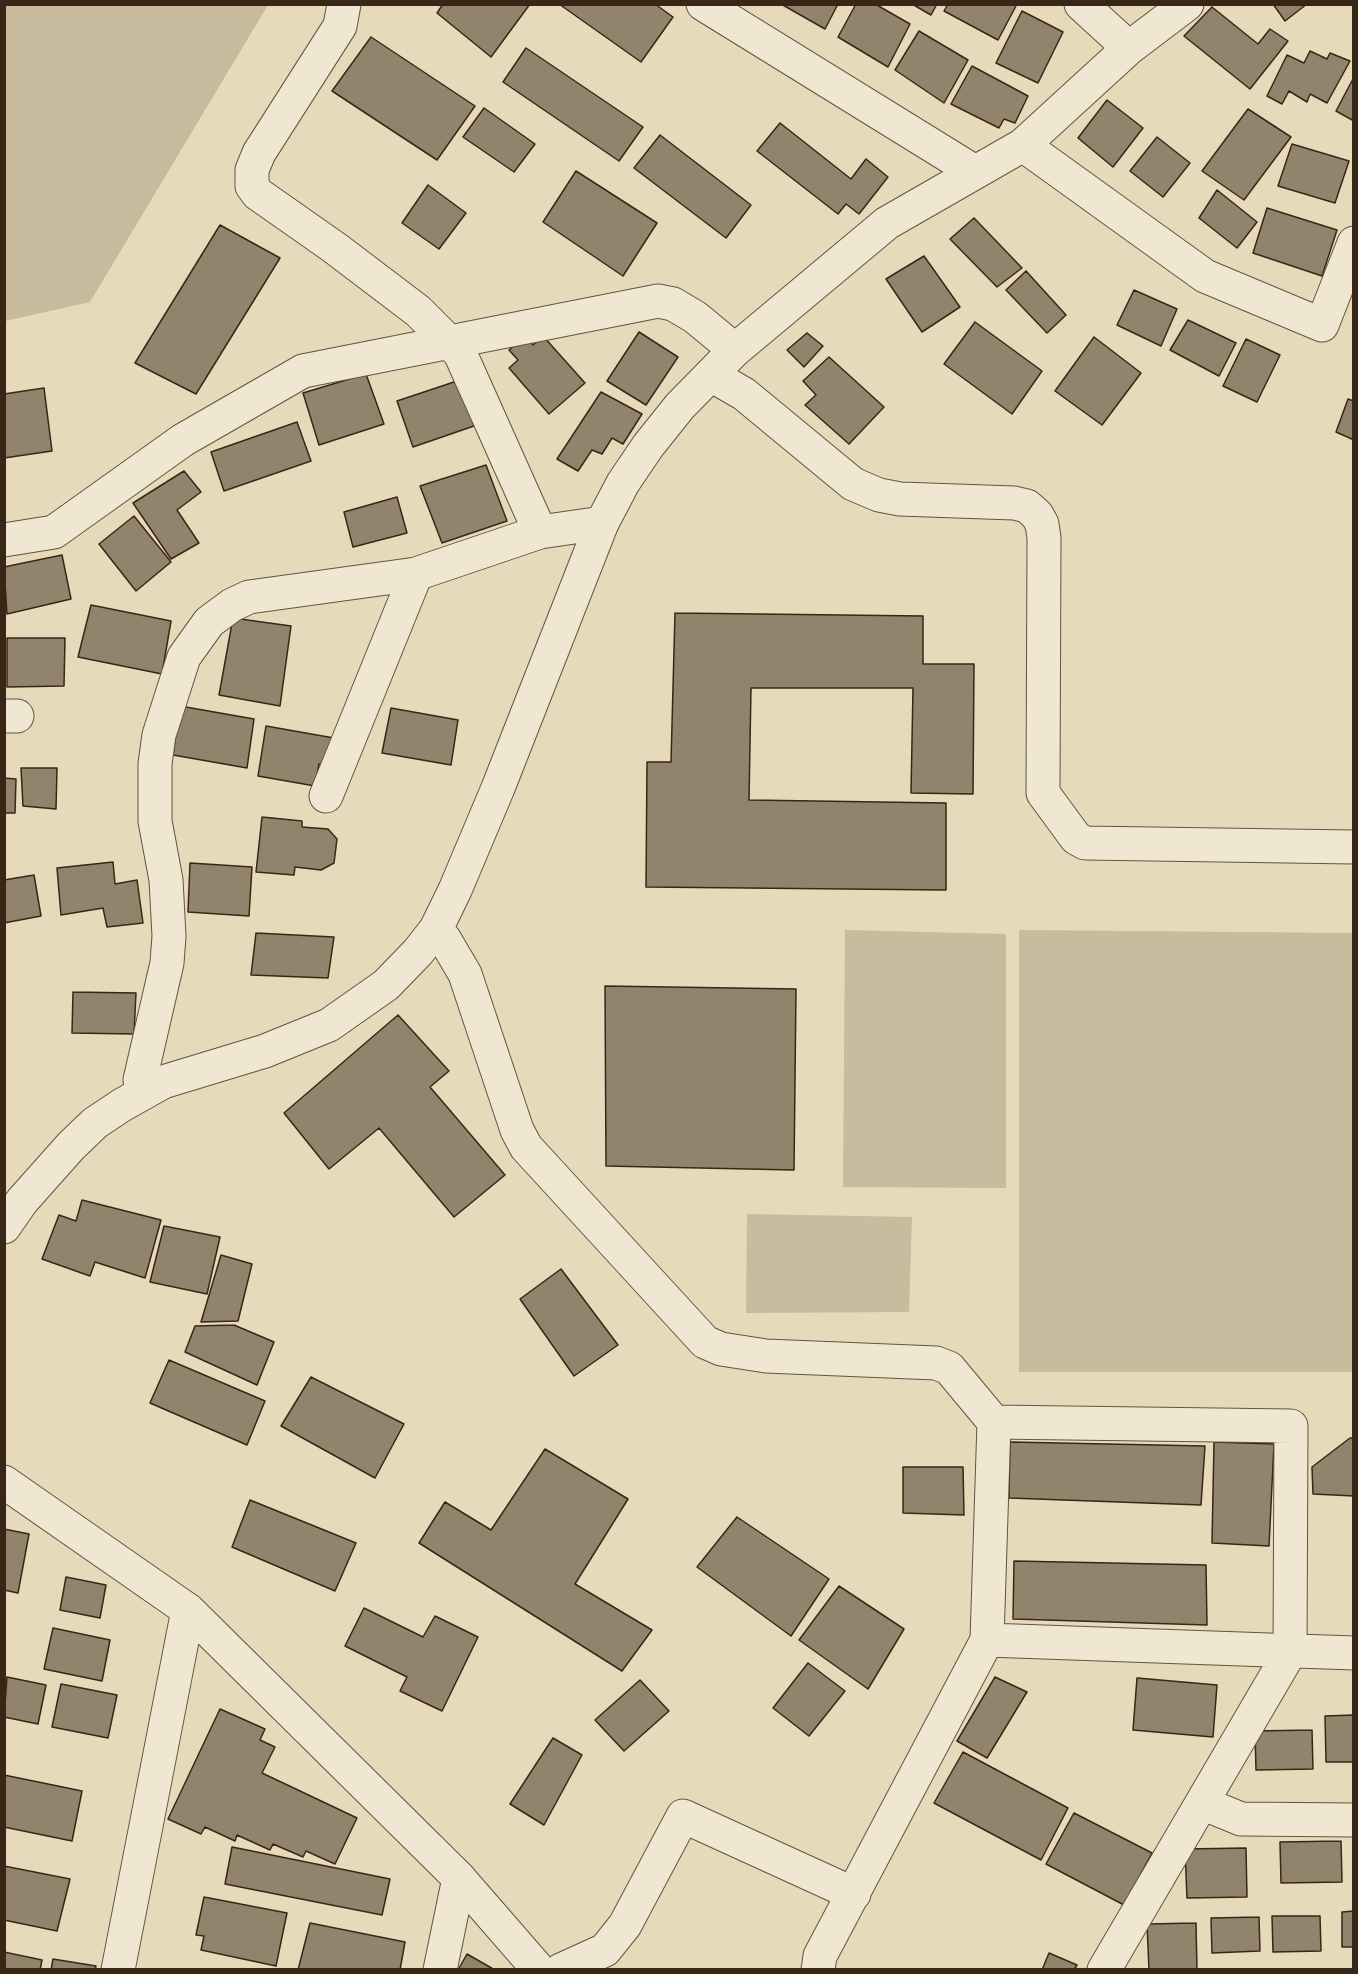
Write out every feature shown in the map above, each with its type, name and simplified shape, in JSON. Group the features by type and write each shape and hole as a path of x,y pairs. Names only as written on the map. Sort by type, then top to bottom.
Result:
{"street":[{"path":"344,4 340,26 259,153 252,170 252,186 258,194 335,248 418,311 452,343 466,361 540,532"},
{"path":"703,4 975,172"},
{"path":"1081,4 1129,48"},
{"path":"4,1227 22,1201 71,1146 95,1123 163,1082 265,1051 329,1025 386,985 418,952 436,929 498,788 602,523 623,483 648,446 680,406 735,350 887,223 1023,145 1129,48 1187,4"},
{"path":"1023,145 1205,276 1322,325 1353,243"},
{"path":"4,540 54,532 183,440 303,370 452,343 658,301 673,304 695,317 735,350"},
{"path":"711,375 744,394 853,484 900,499 1014,503 1027,506 1036,515 1042,524 1044,538 1043,793 1076,838 1085,843 1353,848"},
{"path":"142,1093 140,1080 167,963 169,936 166,880 154,821 154,764 159,735 184,657 209,622 232,605 249,597 416,574 540,532 602,523"},
{"path":"326,796 416,574"},
{"path":"436,929 446,940 465,974 517,1130 526,1147 705,1342 721,1349 757,1356 936,1363 949,1368 994,1422 987,1640 820,1956 818,1970"},
{"path":"994,1422 1291,1426 1290,1652 1104,1970"},
{"path":"4,1482 188,1610 459,1878 539,1970"},
{"path":"118,1970 188,1610"},
{"path":"987,1640 1353,1653"},
{"path":"1202,1803 1241,1819 1353,1820"},
{"path":"561,1970 605,1950 626,1925 682,1816 854,1894"},
{"path":"440,1970 459,1878"}],"shaded area":[{"path":"4,5 268,5 90,302 5,321"},
{"path":"845,930 1006,934 1006,1188 843,1187"},
{"path":"1019,930 1353,933 1353,1372 1019,1372"},
{"path":"747,1214 912,1217 909,1312 746,1313"}],"building":[{"path":"443,4 530,4 491,57 437,13"},
{"path":"559,4 655,4 673,17 641,62"},
{"path":"781,4 838,4 825,29"},
{"path":"856,4 875,4 910,24 888,67 838,37"},
{"path":"912,4 937,4 931,15"},
{"path":"948,4 1017,4 998,40 944,11"},
{"path":"1273,4 1307,4 1285,21"},
{"path":"1212,7 1258,44 1270,29 1288,41 1250,89 1184,36"},
{"path":"1022,11 1063,32 1038,83 996,63"},
{"path":"919,31 968,60 944,103 895,70"},
{"path":"371,37 475,106 437,160 332,91"},
{"path":"526,48 643,127 619,161 503,82"},
{"path":"1310,51 1327,59 1330,53 1350,61 1327,103 1310,94 1307,102 1289,91 1282,104 1267,96 1287,55 1304,63"},
{"path":"972,66 1028,96 1015,123 1004,119 999,128 951,104"},
{"path":"1354,77 1354,121 1336,111"},
{"path":"1107,100 1143,128 1113,167 1078,138"},
{"path":"484,108 535,144 514,172 463,137"},
{"path":"1248,109 1291,137 1244,200 1202,171"},
{"path":"780,123 851,179 866,159 888,177 859,214 846,204 838,214 757,151"},
{"path":"660,135 751,205 726,238 634,168"},
{"path":"1157,137 1190,163 1163,197 1130,171"},
{"path":"1292,144 1349,161 1335,203 1278,186"},
{"path":"576,171 657,223 623,276 543,222"},
{"path":"428,185 466,213 439,249 402,223"},
{"path":"1217,190 1257,222 1237,248 1199,218"},
{"path":"1267,208 1337,230 1322,276 1253,253"},
{"path":"974,218 1022,268 997,287 950,239"},
{"path":"220,225 280,258 196,394 135,363"},
{"path":"924,256 960,307 922,332 886,279"},
{"path":"1026,271 1066,315 1047,333 1006,290"},
{"path":"1134,290 1177,309 1161,346 1117,325"},
{"path":"1188,320 1236,343 1219,376 1170,350"},
{"path":"975,322 1042,371 1012,414 944,364"},
{"path":"639,332 678,357 646,405 607,381"},
{"path":"807,333 823,346 804,367 787,350"},
{"path":"526,336 533,345 543,336 585,383 549,414 509,368 518,360 509,350"},
{"path":"1094,337 1141,373 1102,425 1055,391"},
{"path":"1246,339 1280,355 1257,402 1223,386"},
{"path":"829,357 884,407 849,444 805,405 816,395 803,381"},
{"path":"366,374 384,424 319,445 303,393"},
{"path":"460,380 474,426 413,447 397,401"},
{"path":"44,388 52,451 4,458 4,394"},
{"path":"601,392 642,414 623,444 612,438 602,454 592,450 578,471 557,459"},
{"path":"1348,399 1354,401 1354,440 1336,432"},
{"path":"297,422 311,461 224,491 211,452"},
{"path":"486,465 507,521 442,543 420,486"},
{"path":"184,471 201,492 177,510 199,543 171,559 133,503"},
{"path":"397,497 407,533 353,547 344,512"},
{"path":"134,516 171,562 136,591 99,544"},
{"path":"62,555 71,599 7,614 4,567"},
{"path":"91,605 171,621 162,674 78,657"},
{"path":"675,613 923,616 923,664 974,664 973,794 911,793 913,688 751,688 749,800 946,803 946,890 646,887 647,762 671,762"},
{"path":"233,618 291,626 280,706 219,695"},
{"path":"7,638 65,638 64,686 7,687"},
{"path":"180,706 254,719 247,768 173,755"},
{"path":"391,708 458,720 451,765 382,753"},
{"path":"266,726 334,738 329,766 319,764 315,786 258,776"},
{"path":"21,768 57,768 56,809 23,806"},
{"path":"4,778 16,779 15,813 4,813"},
{"path":"262,817 302,821 302,827 328,829 337,839 334,863 321,870 295,867 294,875 256,872"},
{"path":"113,862 115,884 137,880 143,923 107,927 103,908 61,915 57,868"},
{"path":"190,863 252,867 249,916 188,912"},
{"path":"34,875 41,916 4,923 4,880"},
{"path":"256,933 334,937 328,978 251,975"},
{"path":"605,986 796,989 794,1170 606,1166"},
{"path":"73,992 136,993 134,1034 72,1033"},
{"path":"398,1015 449,1071 430,1087 505,1175 454,1217 379,1128 329,1169 284,1113"},
{"path":"82,1200 161,1220 145,1278 95,1262 90,1276 42,1259 59,1215 76,1221"},
{"path":"164,1226 220,1237 207,1294 150,1282"},
{"path":"221,1255 252,1264 238,1321 201,1322"},
{"path":"561,1269 618,1345 574,1376 520,1299"},
{"path":"234,1325 274,1342 257,1385 185,1352 195,1326"},
{"path":"169,1360 265,1401 247,1445 150,1403"},
{"path":"311,1377 404,1424 375,1478 281,1426"},
{"path":"1350,1438 1354,1438 1354,1496 1313,1494 1312,1467"},
{"path":"1010,1442 1205,1446 1201,1505 1009,1498"},
{"path":"1214,1442 1274,1444 1269,1546 1212,1543"},
{"path":"545,1449 628,1499 575,1584 652,1630 622,1671 419,1543 445,1502 491,1530"},
{"path":"903,1467 963,1467 964,1515 903,1513"},
{"path":"250,1500 356,1543 335,1591 232,1547"},
{"path":"737,1517 829,1579 791,1636 697,1567"},
{"path":"4,1529 29,1534 18,1593 4,1590"},
{"path":"1014,1561 1206,1565 1207,1625 1013,1619"},
{"path":"66,1577 106,1585 100,1618 60,1610"},
{"path":"839,1586 904,1629 868,1689 799,1640"},
{"path":"364,1608 423,1637 435,1616 478,1637 442,1711 400,1691 407,1677 345,1646"},
{"path":"53,1628 110,1640 102,1681 44,1669"},
{"path":"808,1663 845,1691 809,1736 773,1708"},
{"path":"7,1677 46,1685 38,1724 4,1717"},
{"path":"995,1677 1027,1692 987,1758 957,1741"},
{"path":"1137,1678 1217,1685 1213,1737 1133,1730"},
{"path":"640,1680 669,1711 624,1751 595,1720"},
{"path":"61,1684 117,1695 108,1738 52,1727"},
{"path":"220,1709 265,1729 260,1740 275,1747 262,1773 357,1818 335,1864 306,1851 303,1857 273,1844 270,1850 237,1835 235,1841 205,1827 201,1834 168,1819"},
{"path":"1354,1715 1354,1762 1326,1762 1325,1716"},
{"path":"1312,1730 1313,1769 1256,1770 1255,1731"},
{"path":"553,1738 582,1755 544,1825 510,1804"},
{"path":"963,1752 1068,1808 1041,1860 934,1803"},
{"path":"4,1775 82,1791 72,1841 4,1827"},
{"path":"1074,1813 1152,1853 1124,1905 1046,1864"},
{"path":"1341,1841 1342,1882 1281,1883 1280,1842"},
{"path":"232,1847 390,1879 382,1915 225,1884"},
{"path":"1246,1848 1247,1897 1187,1898 1185,1849"},
{"path":"4,1866 70,1879 57,1931 4,1920"},
{"path":"204,1897 287,1913 276,1966 201,1950 204,1936 196,1935"},
{"path":"1354,1911 1354,1947 1342,1947 1342,1912"},
{"path":"1272,1916 1320,1916 1321,1951 1273,1952"},
{"path":"1259,1917 1260,1951 1212,1953 1211,1918"},
{"path":"310,1923 405,1942 400,1970 298,1970"},
{"path":"1196,1923 1197,1970 1149,1970 1147,1924"},
{"path":"4,1952 42,1960 40,1970 4,1970"},
{"path":"1049,1953 1077,1965 1074,1970 1042,1970"},
{"path":"467,1954 495,1970 458,1970"},
{"path":"53,1959 96,1966 95,1970 51,1970"}]}
